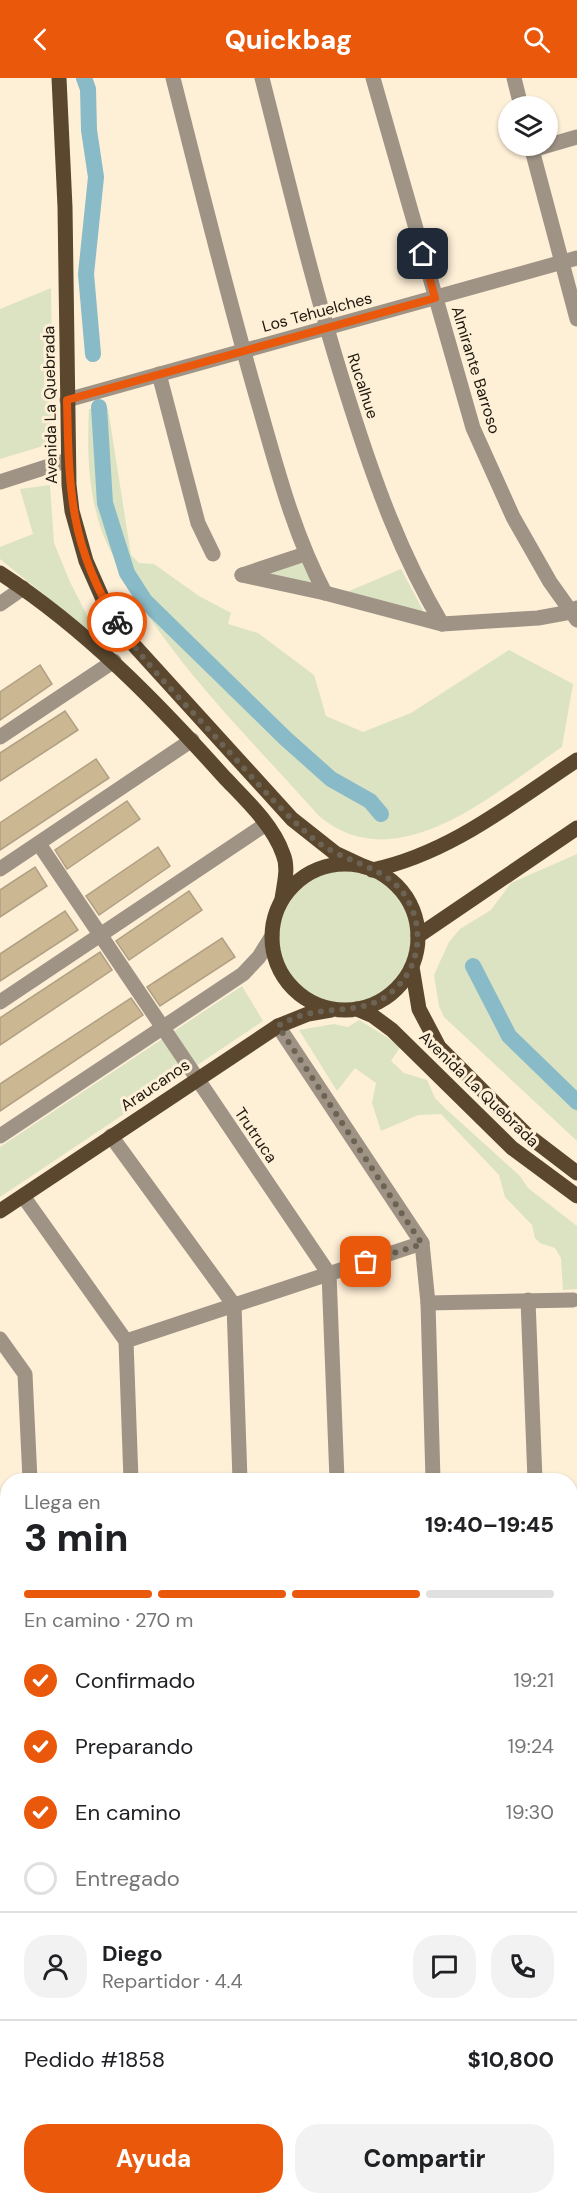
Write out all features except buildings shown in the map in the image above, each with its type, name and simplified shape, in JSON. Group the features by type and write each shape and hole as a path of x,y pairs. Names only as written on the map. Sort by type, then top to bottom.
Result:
{"main road":[{"name":"Avenida La Quebrada","path":"59,78 64,195 70,494 78,536 95,583 118,624 175,692 292,819 335,853 369,868"},
{"path":"0,573 23,588 114,661 192,740 266,824 283,853 286,865 281,902 272,936 279,968 293,987 312,1001 339,1009 357,1009 376,1002 394,991 412,967 418,936 415,915 404,894 387,877 369,868"},
{"path":"281,902 298,881 317,869 342,864 369,868 404,863 436,850 480,825 577,760"},
{"path":"418,936 577,828"},
{"name":"Avenida La Quebrada","path":"412,967 419,1009 439,1047 526,1134 577,1173"},
{"name":"Araucanos","path":"0,1211 278,1026 308,1014 339,1009"},
{"name":"Avenida La Quebrada","path":"357,1009 373,1016 392,1030 512,1148 577,1197"}],"street":[{"path":"173,78 243,351 305,554 325,593"},
{"name":"Rucalhue","path":"262,78 326,328 389,520 405,558 442,624"},
{"name":"Almirante Barroso","path":"373,78 473,428 485,458 531,550 575,614"},
{"path":"513,78 518,96"},
{"path":"558,142 577,137"},
{"path":"534,156 577,319"},
{"name":"Los Tehuelches","path":"67,400 577,258"},
{"path":"159,374 198,523 213,554"},
{"path":"0,482 68,460"},
{"path":"305,554 242,575 325,593 442,624 575,614"},
{"path":"0,604 23,588"},
{"path":"0,736 114,661"},
{"path":"0,869 192,740"},
{"path":"0,1002 266,824"},
{"name":"Trutruca","path":"39,844 328,1274"},
{"path":"0,1136 243,974 259,957 272,936"},
{"path":"278,1026 422,1244 428,1304 433,1473"},
{"path":"111,1136 234,1305 240,1473"},
{"path":"22,1196 126,1341 131,1473"},
{"path":"126,1341 422,1244"},
{"path":"328,1274 337,1473"},
{"path":"528,1300 535,1473"},
{"path":"428,1304 573,1300"},
{"path":"0,1339 25,1374 30,1473"}],"green space":[{"path":"51,288 53,443 0,459 0,309"},
{"path":"89,409 108,409 131,555 139,563 154,564 199,596 231,613 228,624 258,633 314,675 326,716 363,732 411,713 509,650 573,684 562,747 476,806 445,823 413,835 381,839 349,834 319,816 239,729 188,669 164,638 122,572 102,532 96,512 88,453"},
{"path":"50,485 54,543 70,582 99,639 0,559 0,547 33,534 20,489"},
{"path":"302,560 316,586 260,574"},
{"path":"401,569 425,614 347,592"},
{"path":"577,854 577,1141 444,1017 439,1006 434,975 449,942 460,929 491,910 511,883"},
{"path":"345,871 370,876 391,891 406,912 411,937 406,962 391,983 370,998 345,1003 320,998 299,983 284,962 279,937 284,912 299,891 320,876"},
{"path":"242,986 263,1021 0,1197 0,1147"},
{"path":"359,1020 401,1046 391,1061 404,1073 427,1080 435,1098 447,1110 520,1176 528,1188 577,1226 577,1289 563,1290 561,1258 555,1248 540,1243 535,1238 532,1225 505,1197 499,1175 441,1114 418,1115 381,1131 372,1103 376,1083 355,1068 337,1091 299,1030 334,1024 348,1027"}],"waterway":[{"path":"84,78 88,89 89,130 96,177 86,274 93,354"},
{"path":"99,407 105,503 127,573 145,601 285,738 331,779 370,801 381,814"},
{"path":"473,966 509,1036 577,1102"}],"way so far":[{"path":"117,622 132,643 175,692 292,819 316,841 335,853 387,877 404,894 415,915 418,938 414,962 394,991 382,999 357,1009 339,1009 308,1014 278,1026 422,1244 366,1262"}],"route":[{"path":"117,622 105,604 86,561 72,511 69,485 67,400 435,298 423,254"}]}
